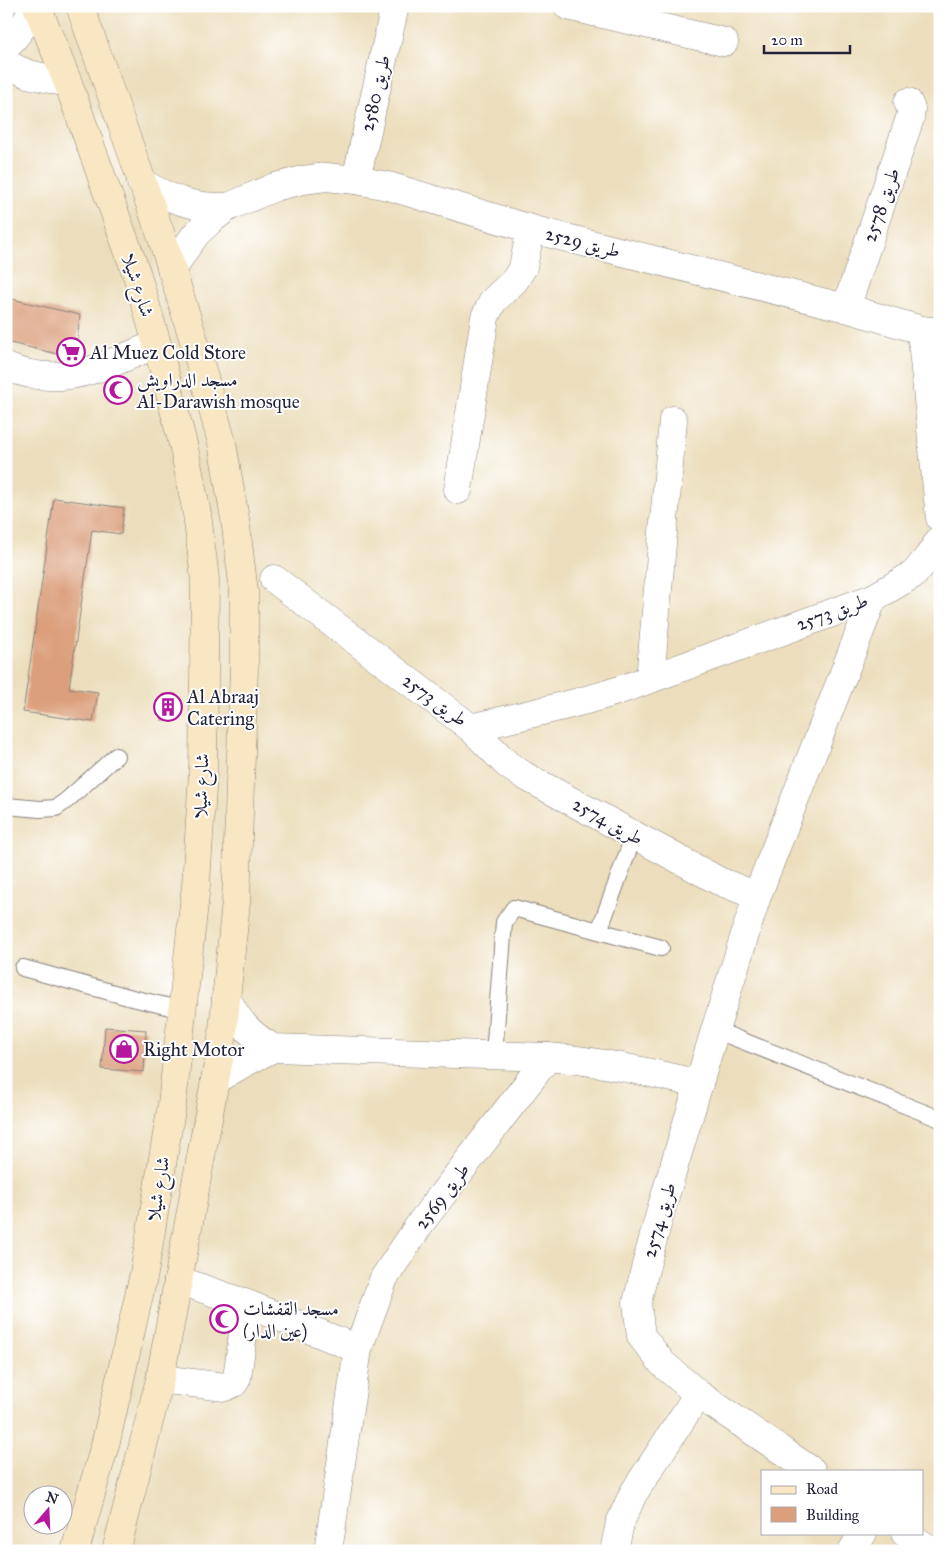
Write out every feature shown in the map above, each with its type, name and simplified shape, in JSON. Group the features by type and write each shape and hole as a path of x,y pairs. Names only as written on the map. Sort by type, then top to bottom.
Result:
{"main road":[{"name":"شارع شيلا","path":"35,6 68,84 137,275 184,448 197,514 205,579 203,773 196,885 172,1104 144,1273 106,1441 75,1551"},
{"name":"شارع شيلا","path":"80,6 162,238 194,341 222,443 235,519 244,592 244,667 236,902 221,1048 160,1379 116,1551"}],"street":[{"path":"6,46 18,35 35,6"},
{"name":"طريق 2580","path":"356,180 395,6"},
{"path":"568,6 724,42"},
{"path":"6,64 28,74 68,84"},
{"name":"طريق 2578","path":"846,308 910,118 911,109 908,102"},
{"name":"طريق 2529","path":"172,271 196,234 228,207 275,187 326,177 388,186 531,229 930,331"},
{"name":"طريق 2529","path":"141,182 159,194 178,201 211,208 228,207"},
{"path":"458,490 484,317 493,301 515,280 523,267 531,229"},
{"path":"930,331 940,518"},
{"path":"6,368 20,373 45,377 74,375 90,371 157,344"},
{"path":"650,679 673,420"},
{"name":"طريق 2573","path":"274,579 471,728 625,689 873,598 914,574 940,539"},
{"name":"طريق 2574","path":"811,1470 698,1394 663,1364 641,1336 637,1303 662,1206 757,896 873,598"},
{"name":"طريق 2574","path":"471,728 495,753 516,770 719,881 757,896"},
{"path":"226,996 239,1021 249,1032 273,1048 548,1056 581,1059 699,1084"},
{"path":"215,1080 273,1048"},
{"name":"طريق 2569","path":"328,1551 358,1349 384,1278 422,1221 548,1056"},
{"path":"178,1280 247,1304 358,1349"},
{"path":"160,1379 225,1387 234,1382 247,1304"},
{"path":"614,1551 620,1523 633,1494 698,1394"},
{"path":"852,1551 862,1534"},
{"path":"906,1534 932,1551"}],"lane":[{"path":"6,806 40,809 56,808 116,756"},
{"path":"599,931 634,835"},
{"path":"494,1055 504,922 514,908 661,948"},
{"path":"23,968 183,1010"},
{"path":"715,1030 940,1119"}],"building":[{"path":"6,297 80,315 75,358 6,342"},
{"path":"54,498 124,508 121,534 92,530 69,688 98,692 93,722 23,712"},
{"name":"Al Abraaj Catering","path":"175,694 176,720 161,720 161,695"},
{"name":"Right Motor","path":"105,1027 146,1030 144,1072 102,1069"}],"place":[{"name":"Al Muez Cold Store","path":"71,352"},
{"name":"مسجد الدراويش Al-Darawish mosque","path":"118,390"},
{"name":"Al Abraaj Catering","path":"168,707"},
{"name":"Right Motor","path":"124,1049"},
{"name":"مسجد القفشات (عين الدار)","path":"224,1319"}]}
